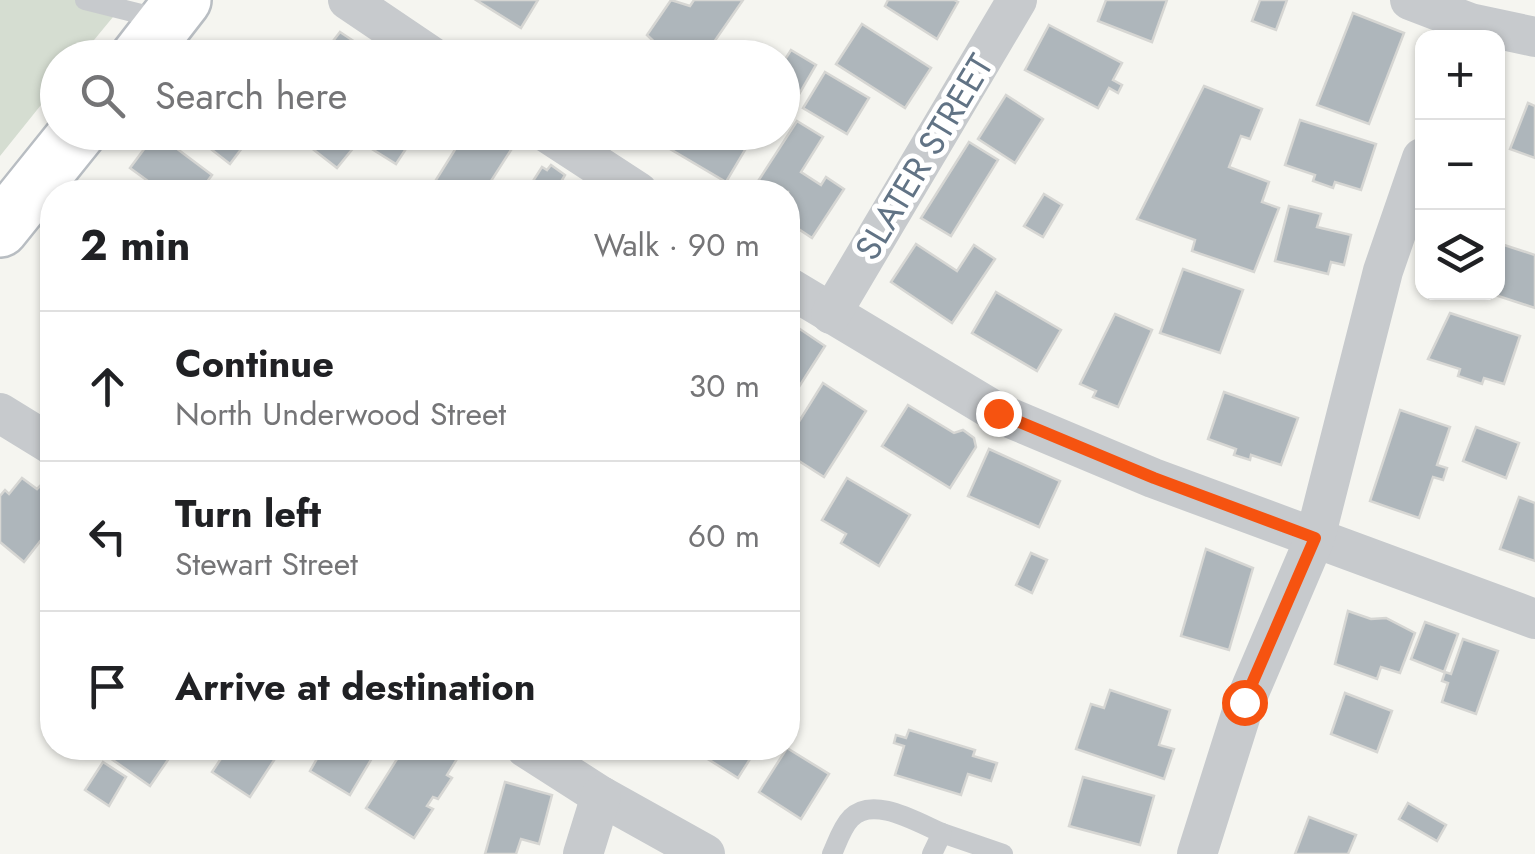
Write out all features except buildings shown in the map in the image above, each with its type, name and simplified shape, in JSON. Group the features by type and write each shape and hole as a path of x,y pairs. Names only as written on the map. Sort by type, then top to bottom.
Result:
{"main road":[{"path":"0,229 64,150"}],"street":[{"path":"348,0 407,40"},
{"name":"SLATER STREET","path":"831,314 1017,0"},
{"path":"1410,0 1535,37"},
{"path":"574,150 620,180"},
{"path":"1196,854 1244,702 1315,538 1383,271 1415,178"},
{"path":"800,295 998,413 1154,478 1535,620"},
{"path":"0,413 40,438"},
{"path":"545,760 705,854"},
{"path":"584,854 601,796"}],"lane":[{"path":"85,0 163,26"},
{"path":"832,854 850,818 864,809 882,809 1003,854"},
{"path":"932,854 942,833"}],"shaded area":[{"path":"0,0 127,0 94,40 40,40 40,106 0,156"}],"route":[{"path":"998,413 1154,478 1315,538 1244,702"}]}
